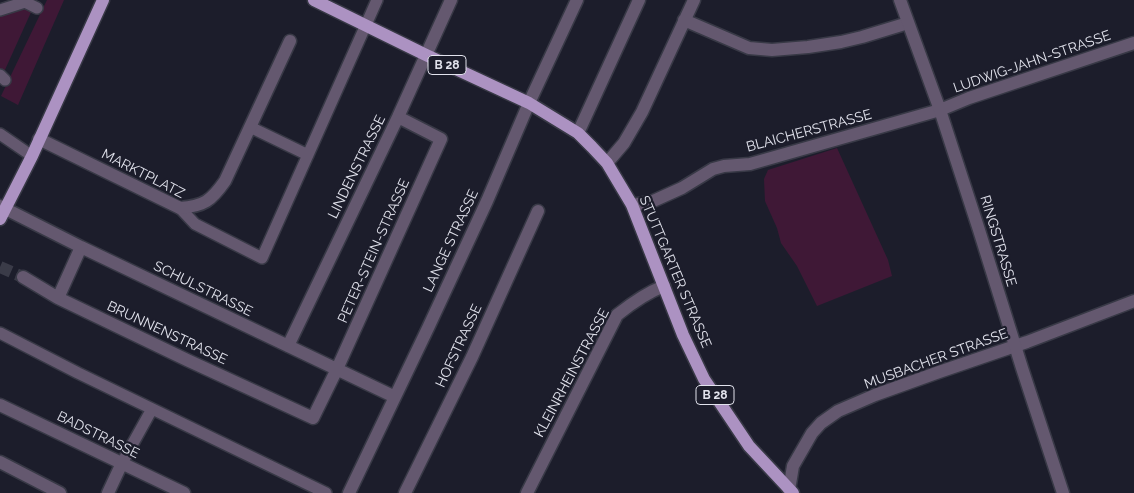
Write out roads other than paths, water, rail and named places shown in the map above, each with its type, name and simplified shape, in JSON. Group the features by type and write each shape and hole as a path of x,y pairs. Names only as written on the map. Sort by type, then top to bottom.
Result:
{"main road":[{"path":"2,211 32,156 103,0"},
{"name":"STUTTGARTER STRASSE","path":"314,0 426,56 529,103 578,133 607,163 632,205 683,335 704,379 749,446 790,492"}],"street":[{"name":"MARKTPLATZ","path":"39,139 180,208 195,224 262,258 377,0"},
{"name":"LINDENSTRASSE","path":"288,346 398,117 451,0"},
{"name":"LANGE STRASSE","path":"349,493 487,201 529,103 577,0"},
{"path":"578,133 639,0"},
{"path":"607,163 624,143 642,112 694,0"},
{"name":"RINGSTRASSE","path":"900,0 940,110 1063,493"},
{"path":"0,10 25,2 37,8"},
{"path":"684,20 749,48 772,50 841,42 908,23"},
{"path":"180,208 203,204 217,192 225,181 290,41"},
{"name":"LUDWIG-JAHN-STRASSE","path":"940,110 970,98 1134,43"},
{"name":"BLAICHERSTRASSE","path":"632,205 651,202 682,188 713,169 750,164 940,110"},
{"name":"PETER-STEIN-STRASSE","path":"313,418 337,369 440,138 398,117"},
{"path":"250,127 308,155"},
{"path":"0,134 32,156"},
{"name":"SCHULSTRASSE","path":"2,211 395,397"},
{"name":"HOFSTRASSE","path":"405,493 472,357 538,211"},
{"path":"58,298 81,247"},
{"name":"BRUNNENSTRASSE","path":"24,277 58,298 313,418"},
{"name":"KLEINRHEINSTRASSE","path":"527,493 617,315 633,302 664,286"},
{"name":"MUSBACHER STRASSE","path":"790,492 793,466 812,433 838,411 1134,301"},
{"path":"0,333 326,493"},
{"name":"BADSTRASSE","path":"0,405 184,493"},
{"path":"108,493 122,463 152,409"},
{"path":"0,462 60,493"}],"tunnel":[{"path":"0,267 23,277"}]}
